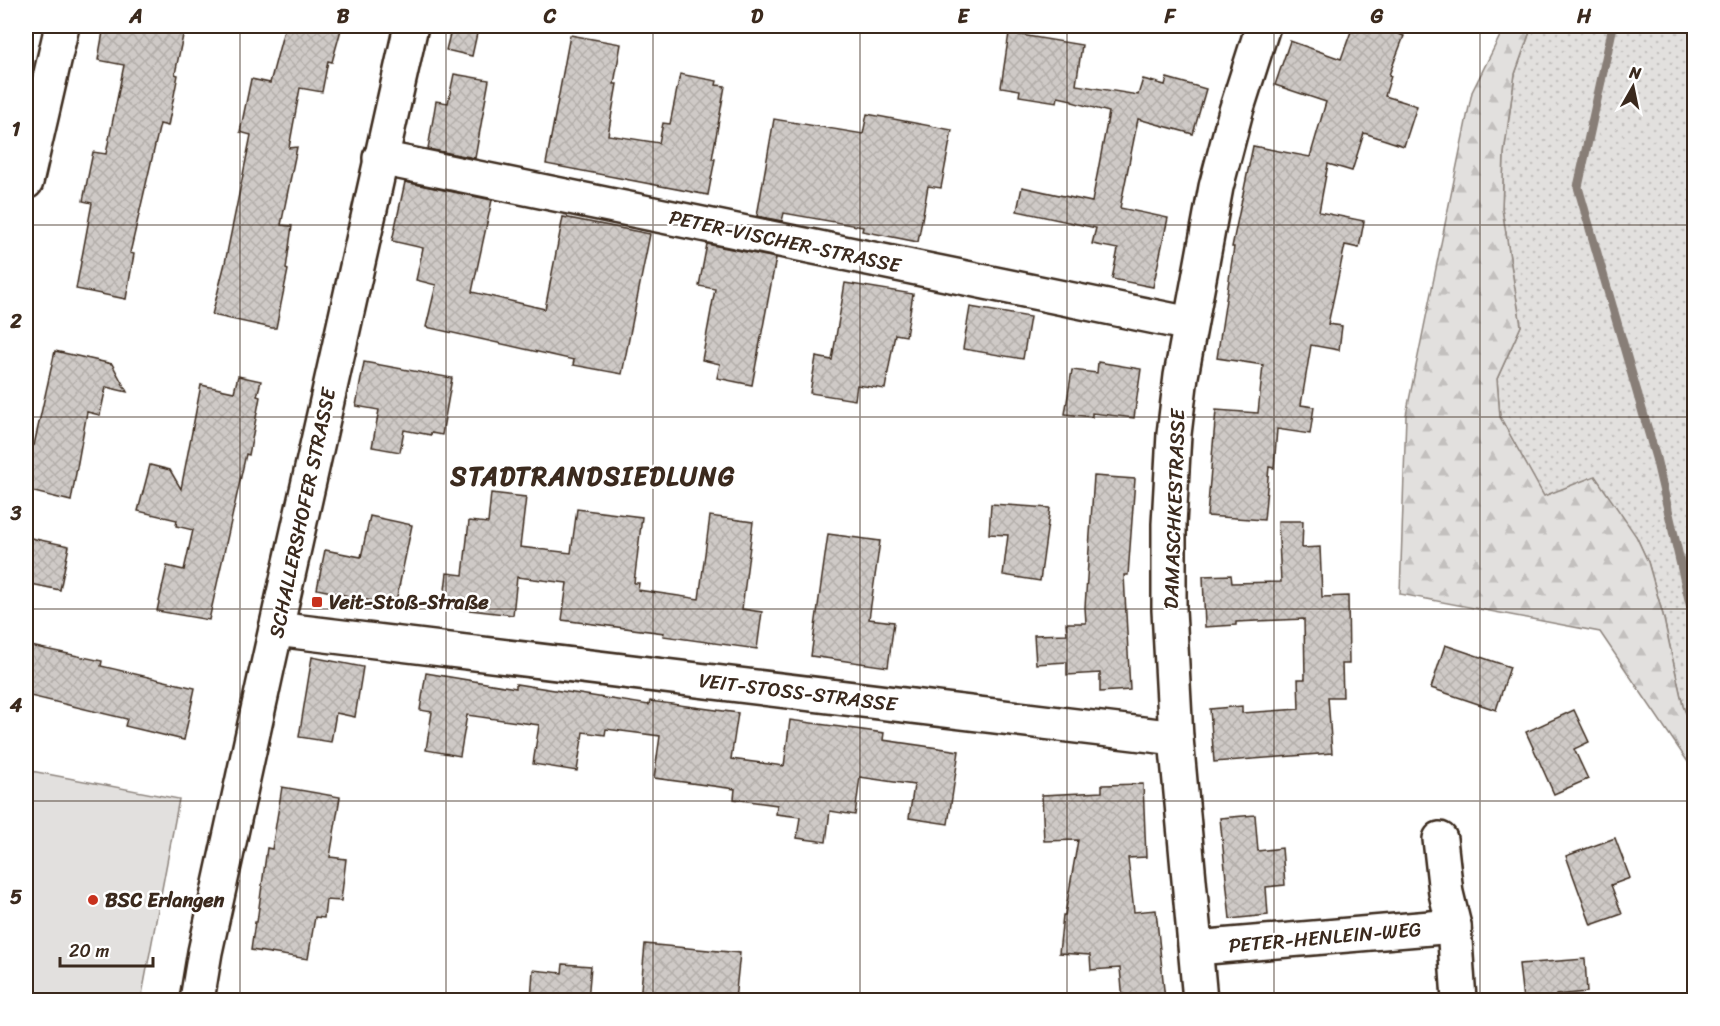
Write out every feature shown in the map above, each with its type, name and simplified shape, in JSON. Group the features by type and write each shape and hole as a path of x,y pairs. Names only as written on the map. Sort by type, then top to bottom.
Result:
{"street":[{"path":"26,182 62,26"},
{"name":"SCHALLERSHOFER STRASSE","path":"197,1000 205,952 411,26"},
{"name":"DAMASCHKESTRASSE","path":"1200,1000 1176,738 1169,610 1169,524 1174,434 1180,375 1216,187 1236,111 1263,26"},
{"name":"PETER-VISCHER-STRASSE","path":"380,158 1190,324"},
{"name":"VEIT-STOSS-STRASSE","path":"276,629 1176,738"},
{"path":"1440,839 1446,893 1454,926 1459,1000"},
{"name":"PETER-HENLEIN-WEG","path":"1196,948 1454,926"}],"green space":[{"path":"1505,26 1532,26 1515,74 1504,153 1502,209 1521,326 1497,379 1500,417 1544,496 1595,476 1636,536 1648,562 1663,615 1683,706 1694,733 1694,771 1600,632 1400,594 1406,415 1472,92"},
{"path":"1532,26 1694,26 1694,733 1683,706 1663,615 1648,562 1636,536 1544,497 1500,417 1497,379 1521,326 1502,209 1504,154 1515,74"},
{"name":"BSC Erlangen","path":"26,770 179,799 141,1000 26,1000"}],"building":[{"path":"104,26 185,26 175,74 178,75 168,126 160,124 130,253 134,254 126,299 76,289 92,203 83,201 93,152 106,154 124,65 98,60"},
{"path":"285,26 342,26 332,62 328,61 322,92 300,88 289,148 297,147 281,225 292,226 286,269 288,270 276,328 272,328 212,315 251,135 240,132 251,79 270,83"},
{"path":"452,26 478,29 472,56 446,50"},
{"path":"1353,26 1378,26 1404,36 1389,75 1391,76 1385,96 1417,106 1404,146 1364,133 1352,171 1328,164 1319,212 1364,221 1359,248 1345,245 1328,324 1342,326 1339,350 1311,345 1301,405 1314,407 1310,434 1277,429 1274,468 1269,467 1264,520 1207,516 1216,410 1258,413 1263,365 1217,358 1234,247 1232,247 1253,146 1310,157 1326,102 1275,85 1290,41 1341,59"},
{"path":"1009,33 1082,45 1076,85 1138,95 1143,79 1165,85 1167,78 1206,89 1193,134 1138,119 1120,208 1168,218 1153,287 1112,279 1118,249 1092,244 1096,228 1017,211 1022,187 1092,202 1109,112 1058,97 1057,102 1019,96 1020,90 1001,87"},
{"path":"570,35 621,44 608,135 659,143 663,123 670,124 680,74 717,81 716,85 725,86 708,195 546,164"},
{"path":"454,74 489,80 475,158 428,149 436,101 448,103"},
{"path":"867,114 952,130 941,188 928,186 918,242 862,231 863,227 784,213 782,221 757,216 774,119 863,134"},
{"path":"405,182 492,200 472,292 545,309 563,217 650,234 622,374 573,365 574,360 426,327 436,285 416,280 423,248 392,241"},
{"path":"707,244 776,258 752,385 717,378 720,364 702,360 715,289 699,286"},
{"path":"845,283 913,294 906,336 895,334 885,389 857,385 855,400 810,393 816,357 832,360"},
{"path":"970,307 1030,317 1023,359 963,349"},
{"path":"55,351 112,364 127,392 106,387 100,415 87,412 71,501 26,490 26,443 34,445"},
{"path":"364,362 452,378 442,435 404,430 400,452 372,447 379,410 356,406"},
{"path":"1098,362 1141,369 1134,418 1092,413 1092,417 1065,414 1072,370 1097,373"},
{"path":"238,376 261,381 257,396 260,397 249,455 246,454 209,620 157,611 167,566 184,570 193,530 176,526 177,520 138,511 150,465 170,470 181,489 201,385 234,392"},
{"path":"1094,476 1135,479 1128,575 1124,575 1130,690 1100,692 1100,673 1067,675 1067,662 1036,664 1034,635 1067,634 1066,623 1086,623 1085,607"},
{"path":"491,493 526,497 520,547 571,553 577,509 642,517 634,583 639,583 638,590 699,599 710,516 753,522 742,609 762,612 757,649 663,636 664,633 562,620 567,583 517,577 513,615 443,607 447,573 463,575 469,521 488,523"},
{"path":"991,504 1050,508 1040,581 1003,575 1008,535 989,534"},
{"path":"370,516 412,525 395,606 317,589 325,550 361,557"},
{"path":"1278,521 1303,521 1302,548 1320,547 1322,597 1348,596 1349,664 1342,664 1343,697 1328,697 1332,753 1214,762 1210,709 1242,706 1242,713 1299,709 1298,679 1305,679 1304,619 1236,622 1236,625 1205,627 1203,576 1231,575 1232,583 1281,582"},
{"path":"828,534 880,541 869,619 894,622 888,667 811,656"},
{"path":"26,537 69,546 60,590 26,583"},
{"path":"26,645 102,661 101,666 195,688 184,740 125,726 127,719 26,695"},
{"path":"1445,645 1510,667 1496,710 1431,688"},
{"path":"312,657 363,667 355,717 336,713 331,742 299,737"},
{"path":"426,673 516,688 516,684 649,705 650,701 738,713 731,759 784,766 790,720 884,733 883,740 959,751 948,824 909,818 914,785 860,777 855,815 830,811 826,842 797,838 800,817 776,814 777,805 734,799 735,789 654,778 660,736 606,729 605,735 583,732 577,771 533,764 539,725 467,715 460,756 426,750 432,712 420,710"},
{"path":"1574,710 1589,742 1574,749 1588,779 1554,794 1526,732"},
{"path":"1143,784 1146,857 1128,858 1134,912 1156,910 1165,1000 1123,1000 1120,968 1091,970 1090,955 1059,953 1063,915 1065,915 1078,840 1044,841 1042,795 1102,792 1102,785"},
{"path":"282,787 340,797 330,857 346,859 341,901 326,900 324,918 315,917 308,959 251,950 267,848 272,849"},
{"path":"1255,815 1258,851 1282,848 1285,885 1266,887 1268,915 1230,919 1220,818"},
{"path":"1615,838 1630,878 1611,885 1622,914 1591,925 1566,856"},
{"path":"645,944 740,953 735,1000 640,1000"},
{"path":"1585,959 1587,992 1556,995 1555,1000 1523,1000 1519,964"},
{"path":"563,964 591,966 588,1000 531,1000 533,970 562,973"}],"waterway":[{"path":"1613,26 1578,187 1656,458 1694,621"}],"place":[{"name":"Veit-Stoß-Straße","path":"317,602"},
{"name":"BSC Erlangen","path":"93,900"}],"district":[{"name":"STADTRANDSIEDLUNG","path":"593,476"}]}
